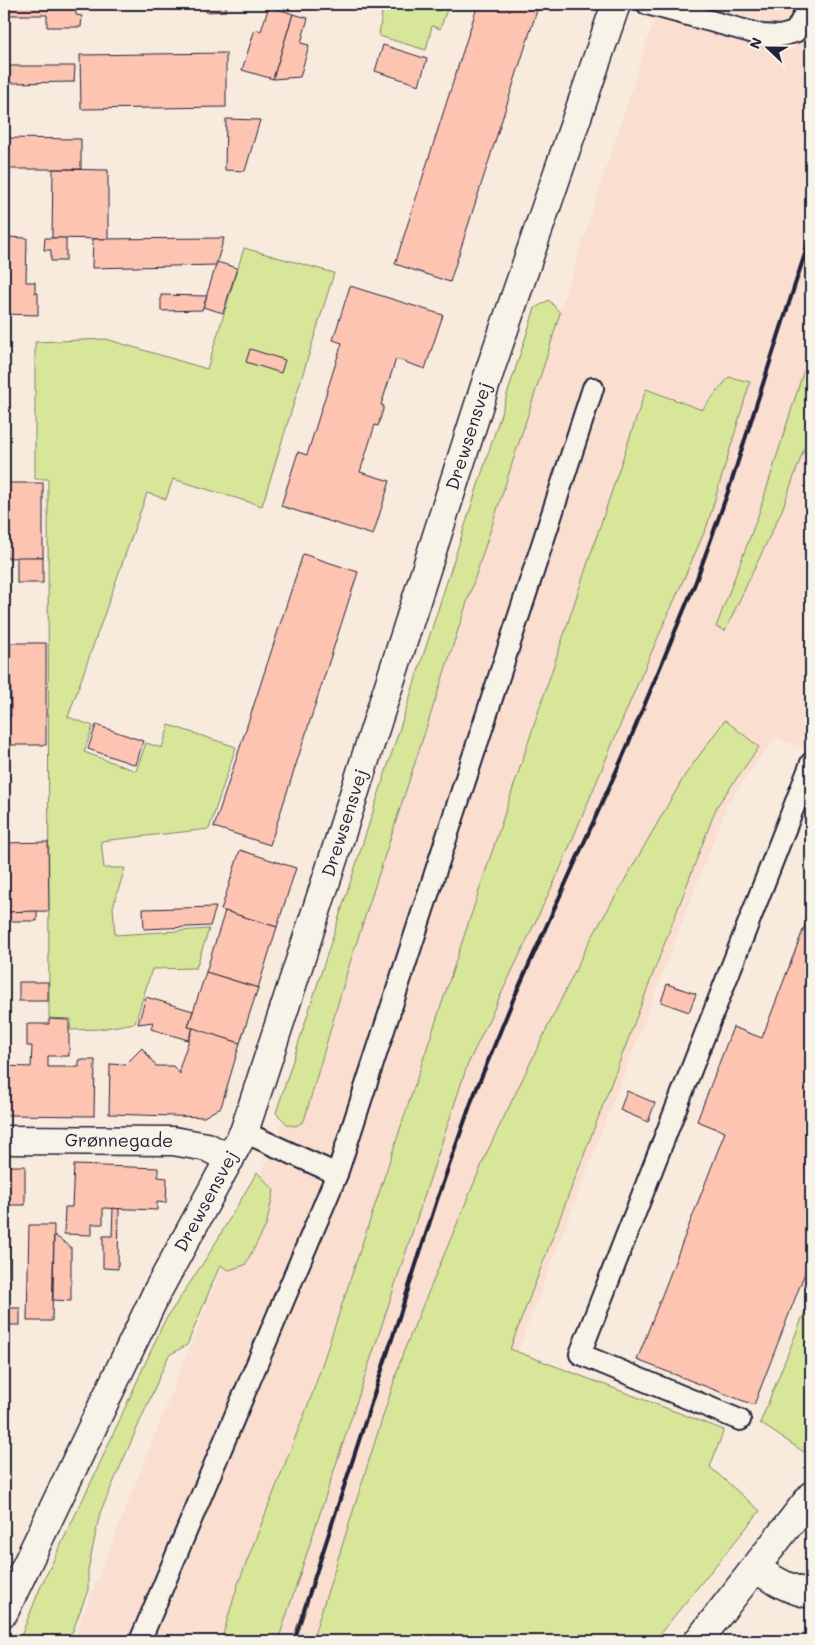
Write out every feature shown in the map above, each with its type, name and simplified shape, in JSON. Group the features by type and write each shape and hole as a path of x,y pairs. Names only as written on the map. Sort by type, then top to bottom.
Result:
{"street":[{"name":"Drewsensvej","path":"4,1612 157,1292 244,1132 498,346 616,4"},
{"name":"Grønnegade","path":"4,1140 173,1141 207,1148 230,1158"},
{"path":"698,1641 811,1496"},
{"path":"755,1568 776,1582 811,1594"}],"lane":[{"path":"647,4 762,35 780,36 795,32 810,4"},
{"path":"140,1641 337,1174 593,388"},
{"path":"740,1420 580,1354 811,763"},
{"path":"244,1132 337,1174"}],"shaded area":[{"path":"659,4 811,4 811,726 808,750 775,737 728,803 517,1353 443,1641 73,1641 226,1256 348,969"}],"green space":[{"path":"383,4 425,4 425,6 439,11 441,4 449,4 440,29 432,26 426,50 379,36"},
{"path":"244,248 334,273 262,506 173,479 166,499 147,493 68,717 93,726 84,752 136,771 146,743 162,748 169,725 236,747 209,829 101,841 104,868 125,868 113,907 115,935 209,929 196,968 152,969 135,1023 100,1029 70,1030 71,1019 49,1018 48,479 35,479 35,342 106,339 207,369"},
{"path":"549,300 560,313 547,356 348,969 304,1121 296,1126 288,1125 276,1113 535,308"},
{"path":"811,347 811,429 782,510 725,631 716,627 759,513"},
{"path":"729,377 750,382 707,526 635,690 558,874 467,1066 278,1641 221,1641 238,1584 313,1392 646,389 702,410"},
{"path":"725,720 759,747 717,806 510,1349 724,1430 710,1467 760,1511 654,1641 312,1641 403,1353 487,1152 588,944 685,775"},
{"path":"257,1172 274,1190 266,1226 245,1265 229,1270 220,1265 187,1345 169,1355 100,1513 88,1570 88,1590 69,1641 19,1641 41,1586 95,1474 164,1322 209,1254"},
{"path":"811,1296 811,1441 804,1452 760,1423"},
{"path":"811,1549 811,1573 803,1566"}],"building":[{"path":"10,4 76,4 76,15 82,16 81,27 47,27 47,15 10,15"},
{"path":"206,4 226,4 226,11 206,12"},
{"path":"336,4 336,5 295,5"},
{"path":"478,4 539,4 450,282 395,264"},
{"path":"269,6 293,14 273,79 242,70 255,29 261,31"},
{"path":"293,14 308,18 301,43 309,45 300,77 273,79"},
{"path":"383,45 427,59 419,85 375,71"},
{"path":"226,53 226,107 81,109 80,55"},
{"path":"9,66 75,66 74,82 10,83"},
{"path":"226,119 260,120 245,171 225,170"},
{"path":"4,138 81,139 81,169 4,169"},
{"path":"53,169 108,170 108,239 52,238"},
{"path":"4,237 27,238 26,282 35,282 35,293 38,293 38,315 4,314"},
{"path":"45,238 66,238 66,261 51,261 51,250 44,250"},
{"path":"224,238 216,265 92,268 93,239"},
{"path":"217,262 237,268 223,313 203,307"},
{"path":"350,286 443,315 425,369 396,359 381,405 384,406 378,426 375,425 360,472 390,481 373,535 281,506 298,452 307,455 342,343 333,340"},
{"path":"161,295 207,296 202,310 161,311"},
{"path":"250,349 285,360 281,373 246,362"},
{"path":"6,483 43,483 43,557 6,558"},
{"path":"303,554 358,572 270,845 214,827"},
{"path":"17,557 43,557 43,583 17,583"},
{"path":"10,643 46,643 46,745 4,745 4,716 11,716"},
{"path":"96,725 143,741 136,765 88,749"},
{"path":"48,842 49,911 4,912 4,843"},
{"path":"240,850 296,868 277,927 221,910"},
{"path":"216,907 210,926 144,929 143,909"},
{"path":"811,909 811,1257 754,1405 637,1360 725,1132 697,1121 733,1027 762,1038"},
{"path":"37,911 37,921 4,921 4,912"},
{"path":"225,911 277,927 258,988 206,972"},
{"path":"206,972 258,988 240,1043 188,1027"},
{"path":"19,982 48,982 48,1001 19,1001"},
{"path":"667,984 696,994 689,1012 661,1002"},
{"path":"146,997 193,1011 188,1027 193,1028 188,1040 151,1029 153,1022 138,1024"},
{"path":"49,1019 69,1020 69,1056 48,1056 48,1067 79,1067 79,1060 95,1060 94,1116 4,1115 4,1066 31,1067 32,1046 27,1046 27,1024 49,1024"},
{"path":"193,1028 240,1043 221,1107 204,1117 109,1114 110,1064 125,1065 142,1048 156,1066 173,1066 180,1074 180,1066"},
{"path":"627,1091 655,1103 648,1122 620,1110"},
{"path":"74,1165 158,1168 158,1177 167,1178 166,1203 157,1202 157,1210 103,1208 103,1224 92,1224 92,1235 64,1234 65,1207 72,1207"},
{"path":"4,1166 25,1166 25,1205 4,1205"},
{"path":"113,1208 119,1209 118,1269 103,1268 103,1236 112,1236"},
{"path":"4,1220 9,1220 8,1308 4,1308"},
{"path":"29,1225 54,1225 52,1321 27,1321"},
{"path":"54,1235 71,1247 71,1301 53,1300"},
{"path":"4,1308 20,1308 20,1325 4,1325"}],"railway":[{"path":"294,1641 438,1197 472,1100 513,1000 624,754 696,581 729,489 811,235"}]}
